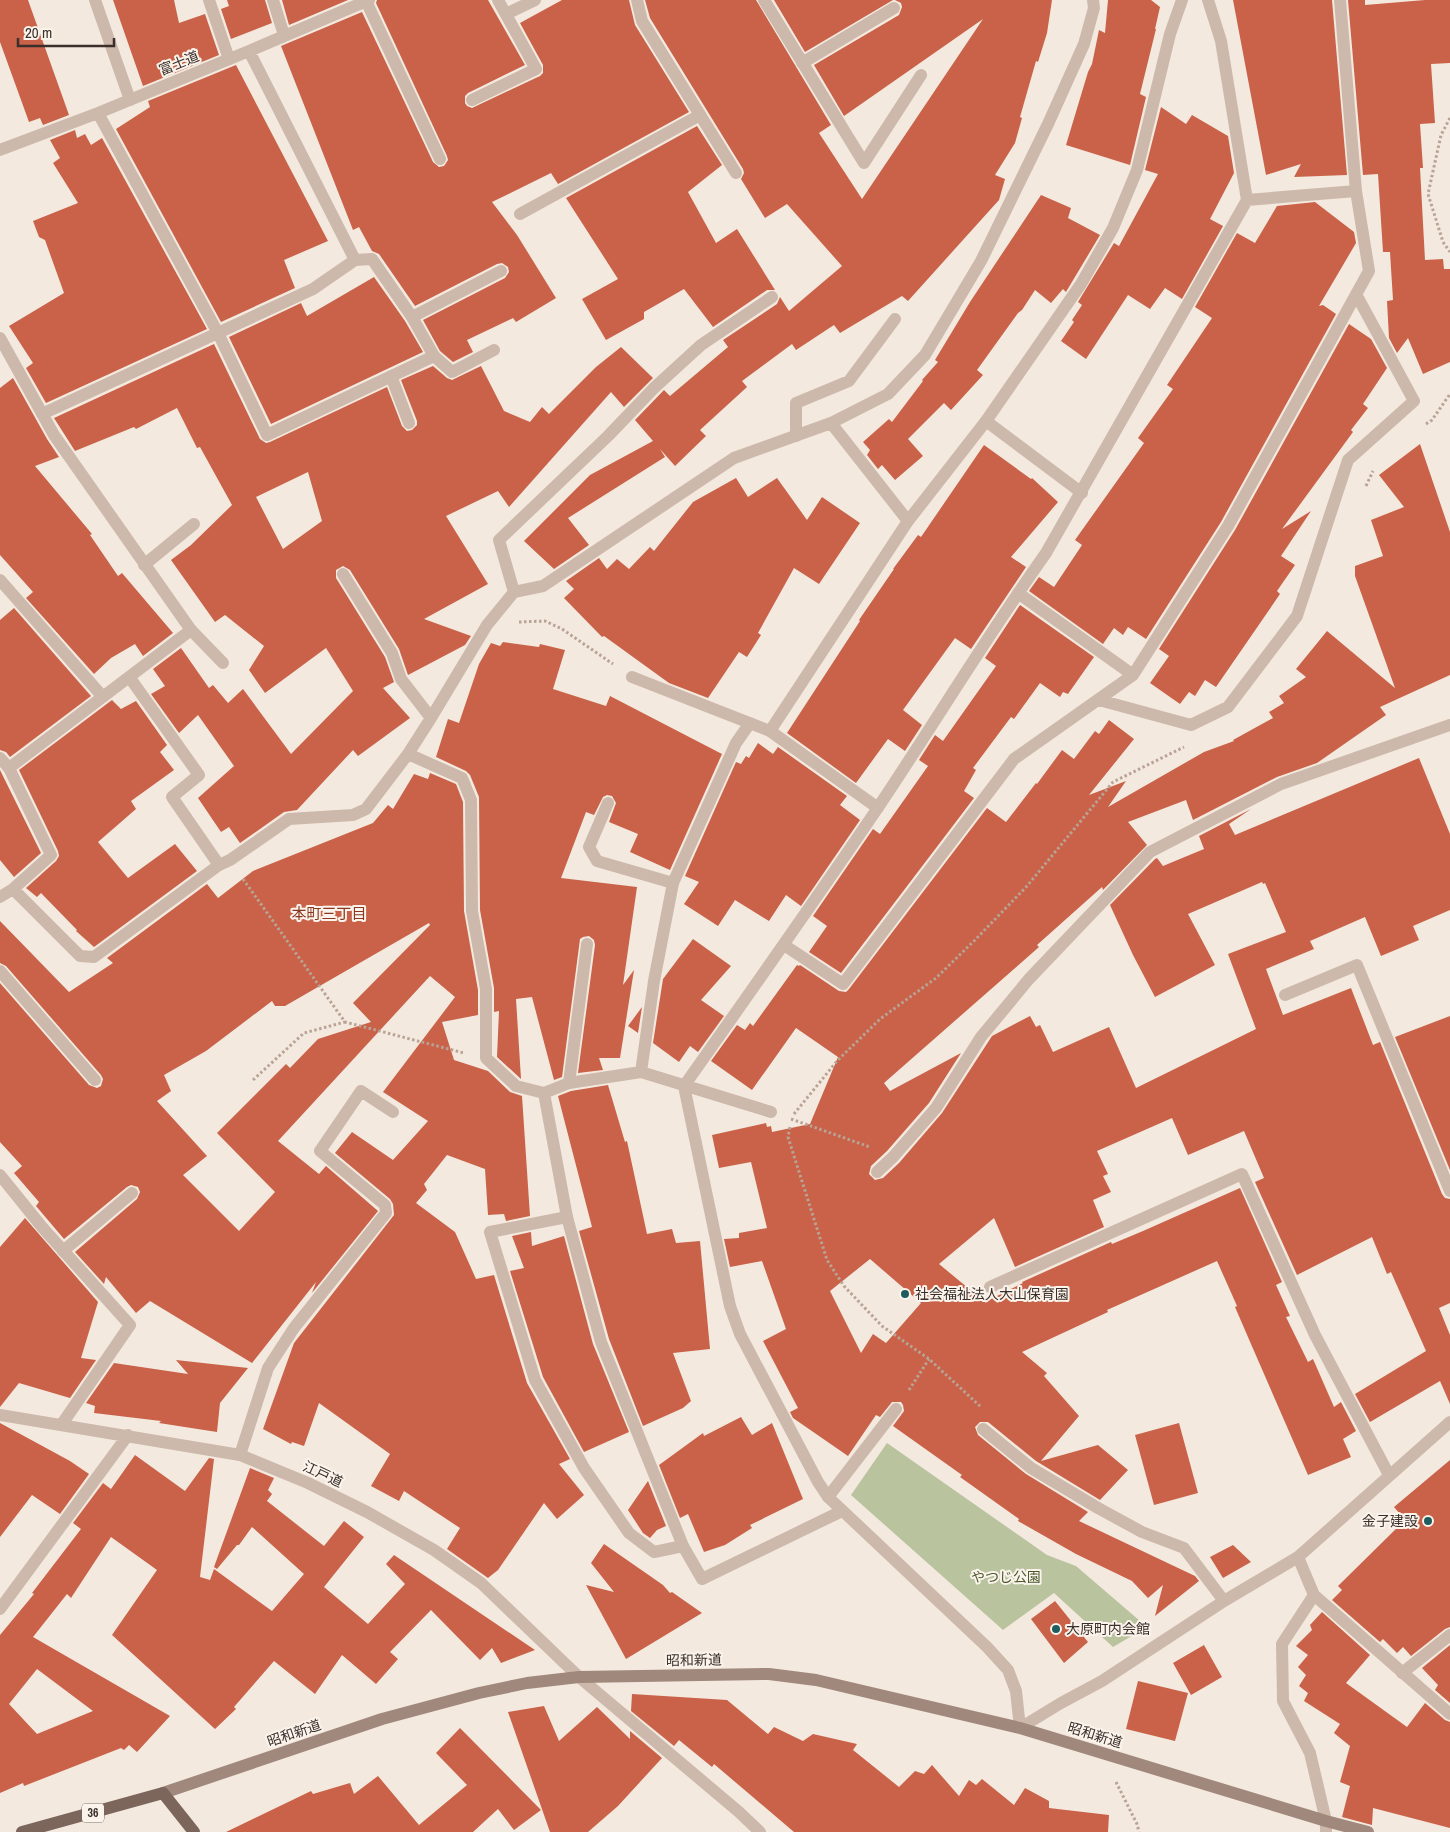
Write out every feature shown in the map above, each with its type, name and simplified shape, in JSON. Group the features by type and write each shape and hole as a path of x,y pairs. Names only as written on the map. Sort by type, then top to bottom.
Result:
{"main road":[{"name":"昭和新道","path":"22,1832 164,1794 382,1719 478,1692 526,1683 578,1677 769,1674 816,1680 1020,1728 1100,1752 1326,1827 1368,1832"},
{"path":"164,1794 194,1832"}],"street":[{"path":"95,0 130,100"},
{"path":"209,0 229,58"},
{"path":"272,0 284,35"},
{"path":"472,100 536,69 498,0"},
{"path":"506,14 535,0"},
{"path":"637,0 642,21 736,174"},
{"path":"764,0 864,163 921,75"},
{"path":"13,889 80,956 94,958 225,863 290,819 353,815 366,809 408,754 483,630 514,592 543,586 734,458 831,423 888,394 925,355 981,261 1048,124 1084,44 1094,8 1093,0"},
{"path":"770,731 908,521 986,421 1081,284 1113,228 1137,170 1170,34 1182,0"},
{"path":"1208,0 1221,40 1247,200 1082,493 1046,553 878,808 784,946 684,1086 733,1315 740,1334 828,1498 987,1647 1008,1670 1016,1691 1020,1728 1102,1681 1224,1601 1298,1557 1450,1422"},
{"path":"784,946 843,984 1014,760 1133,675 1228,526 1368,271 1356,191 1340,0"},
{"path":"367,1 440,159"},
{"name":"富士道","path":"0,150 98,113 367,1"},
{"path":"802,62 894,8"},
{"path":"249,51 355,260"},
{"path":"98,113 218,333 267,435 434,356"},
{"path":"520,214 700,114"},
{"path":"1247,200 1356,191"},
{"path":"42,414 314,289 355,260 372,259 412,317 434,356 452,372 494,350"},
{"path":"412,317 501,271"},
{"path":"1099,700 1190,725 1228,707 1297,616 1348,460 1414,401 1356,294"},
{"path":"514,592 499,540 608,436 654,388 701,345 772,297"},
{"path":"796,436 796,403 849,381 895,319"},
{"path":"0,338 54,435 191,630 223,663"},
{"path":"391,376 409,423"},
{"path":"986,421 1082,493"},
{"path":"831,423 908,521"},
{"path":"144,565 194,524"},
{"path":"343,574 392,653 401,679 431,718"},
{"path":"0,580 103,697"},
{"path":"1018,593 1133,675"},
{"path":"9,768 191,630"},
{"path":"632,677 770,731 878,808"},
{"path":"130,678 199,776 172,797 225,863"},
{"path":"641,1072 654,981 673,883 736,744 750,723"},
{"path":"877,1172 936,1108 981,1037 1029,979 1150,852 1281,784 1450,725"},
{"path":"408,754 462,778 471,800 472,911 486,989 486,1058 516,1086 544,1093 569,1083 641,1072 771,1112"},
{"path":"0,758 9,768 51,855 0,898"},
{"path":"608,803 589,847 597,861 673,883"},
{"path":"569,1083 587,944"},
{"path":"1285,994 1357,965 1450,1191"},
{"path":"0,971 95,1080"},
{"path":"240,1455 268,1368 294,1328 386,1213 385,1205 320,1151 362,1091 393,1112"},
{"path":"544,1093 567,1217 601,1342 683,1546 702,1579 842,1511"},
{"path":"990,1287 1242,1174 1315,1335 1389,1475"},
{"path":"0,1175 63,1251 130,1324 62,1424"},
{"path":"63,1251 132,1193"},
{"path":"567,1217 490,1232 535,1380 584,1468 629,1533 654,1552 683,1546"},
{"path":"828,1498 896,1409"},
{"name":"江戸道","path":"0,1415 240,1455 308,1483 368,1512 434,1550 481,1583 578,1677 740,1812 760,1832"},
{"path":"983,1429 1031,1468 1098,1508 1142,1532 1184,1548 1224,1601"},
{"path":"0,1609 128,1435"},
{"path":"1298,1557 1314,1595 1450,1714"},
{"path":"1314,1595 1282,1644 1283,1701 1310,1753 1326,1827"},
{"path":"1402,1673 1450,1635"}],"path":[{"path":"1450,118 1441,135 1428,194 1443,242 1450,252"},
{"path":"483,630 514,622 545,620 562,629 632,677"},
{"path":"225,863 345,1022"},
{"path":"254,1080 304,1033 345,1022 486,1058"},
{"path":"771,1112 832,1132 893,1156"},
{"path":"896,1409 930,1359"},
{"path":"1100,1752 1138,1824 1139,1832"}],"green space":[{"name":"やつじ公園","path":"887,1443 1047,1555 1076,1566 1147,1627 1113,1647 1054,1593 1003,1630 851,1495"}],"building":[{"path":"0,0 28,0 69,115 43,125 40,118 29,122 0,42"},
{"path":"113,0 174,0 179,23 205,14 219,55 143,86"},
{"path":"227,0 265,0 272,23 231,39 221,9 229,6"},
{"path":"282,0 348,0 289,25"},
{"path":"377,0 488,0 525,65 468,93 465,96 465,103 472,108 543,73 543,65 520,23 562,0 629,0 635,25 689,112 558,184 551,173 492,202 517,235 556,298 516,322 513,318 467,340 473,352 453,362 440,351 423,320 505,278 509,272 508,267 502,263 497,264 415,306 379,254 372,251 359,227 353,230 281,46 362,12 433,162 439,167 444,166 448,160 447,156 376,3"},
{"path":"645,0 756,0 831,125 819,133 862,199 983,19 844,116 814,65 899,15 902,7 901,3 895,0 1052,0 1047,33 1038,62 1036,61 1020,117 1022,118 1015,143 995,175 1005,179 999,200 908,301 902,296 840,333 834,325 796,350 792,344 742,381 747,387 700,430 706,436 675,466 660,449 665,457 568,518 589,545 554,569 524,541 590,475 653,441 635,420 664,390 670,396 728,347 723,340 777,304 780,297 789,311 842,266 787,204 765,218 741,179 744,173 743,169 650,18"},
{"path":"774,0 893,0 805,52"},
{"path":"1108,0 1151,0 1160,7 1140,94 1146,97 1130,165 1066,145 1092,64 1099,30 1105,33"},
{"path":"1233,0 1332,0 1347,175 1294,177 1301,164 1266,175"},
{"path":"1348,0 1365,0 1365,5 1450,0 1450,63 1431,64 1435,123 1420,124 1423,168 1420,168 1425,260 1443,259 1444,269 1450,269 1450,362 1423,374 1408,338 1397,353 1389,338 1387,301 1393,300 1390,252 1383,252 1378,174 1363,175"},
{"path":"236,65 328,241 284,260 295,288 221,322 116,129 150,107 148,101"},
{"path":"1161,107 1186,124 1192,115 1228,136 1234,173 1210,219 1223,226 1182,299 1165,288 1150,309 1128,295 1086,359 1061,341 1074,322 1072,320 1082,305 1078,302 1114,243 1119,246 1158,174 1145,170"},
{"path":"697,126 722,165 688,192 716,243 737,229 775,290 767,290 713,327 684,289 644,312 644,319 606,340 582,299 618,279 566,198"},
{"path":"75,130 77,138 85,134 91,145 102,138 207,329 46,403 26,368 33,363 9,326 64,293 45,240 39,237 33,221 78,203 53,163 60,158 50,140"},
{"path":"1041,195 1071,208 1068,218 1100,235 1066,292 1063,289 1051,303 1035,290 977,370 983,375 951,410 944,403 908,439 923,456 895,480 882,465 878,469 867,455 870,450 863,442 889,419 892,422 922,380 938,362 935,360 970,302"},
{"path":"1315,202 1354,232 1356,243 1319,306 1323,305 1336,314 1221,522 1146,639 1128,627 1123,635 1114,628 1103,644 1029,591 1039,577 1054,587 1082,545 1075,540 1144,443 1138,438 1173,389 1167,385 1212,318 1195,307 1237,233 1255,243 1277,206"},
{"path":"374,277 405,321 423,352 271,424 229,337 301,303 307,316"},
{"path":"1349,324 1371,339 1387,368 1363,404 1368,408 1351,430 1353,432 1282,529 1311,511 1281,556 1295,565 1277,591 1280,594 1216,687 1205,680 1195,696 1189,692 1180,704 1150,683 1169,656 1159,649 1235,530"},
{"path":"214,344 260,439 266,443 387,387 402,426 407,431 412,430 417,425 417,421 401,380 433,366 452,380 481,366 504,411 530,422 542,407 549,414 596,367 621,347 653,378 624,407 611,392 509,507 498,491 446,516 488,584 424,619 471,636 465,645 408,675 399,649 350,570 343,566 336,570 336,578 385,657 394,682 383,688 410,718 358,756 353,750 297,810 284,812 240,843 229,827 221,832 198,798 234,766 198,715 179,733 151,694 165,686 153,669 181,648 209,688 213,685 228,703 243,689 291,754 353,691 326,648 265,693 249,670 264,646 225,615 215,622 171,560 191,545 232,505 200,447 197,448 177,408 136,429 134,427 75,451 54,418","holes":["308,472 322,521 283,549 256,497"]},
{"path":"13,378 59,457 35,466 92,534 90,535 118,576 122,573 173,633 143,656 135,644 111,658 94,674 26,598 33,592 0,555 0,388"},
{"path":"1420,444 1450,532 1450,675 1380,707 1386,715 1317,763 1277,777 1193,820 1186,800 1128,822 1147,845 1103,890 1102,887 1037,945 1039,947 884,1083 890,1091 961,1053 929,1103 887,1151 871,1166 869,1174 875,1180 883,1178 899,1163 942,1113 992,1036 1030,1016 1036,1027 1040,1025 1053,1052 1109,1027 1136,1088 1256,1029 1228,954 1286,932 1265,883 1263,884 1262,882 1188,914 1215,965 1155,997 1110,905 1155,859 1157,858 1163,866 1204,849 1199,836 1251,809 1229,824 1235,835 1419,758 1450,834 1450,910 1413,926 1419,940 1381,956 1365,917 1310,941 1314,949 1266,969 1283,1015 1351,988 1373,1045 1380,1042 1442,1194 1445,1198 1450,1199 1450,1303 1439,1308 1450,1335 1450,1404 1440,1381 1370,1422 1355,1394 1426,1351 1391,1272 1387,1274 1372,1237 1297,1275 1255,1182 1264,1178 1244,1131 1188,1155 1172,1118 1097,1151 1108,1174 1103,1176 1111,1192 1093,1200 1104,1227 1015,1267 994,1218 939,1264 985,1302 1022,1282 1111,1242 1112,1244 1240,1188 1282,1282 1276,1285 1290,1316 1286,1317 1308,1362 1313,1359 1334,1407 1341,1402 1356,1431 1343,1439 1351,1457 1308,1475 1217,1261 1107,1310 1108,1312 1022,1352 1047,1373 1044,1376 1079,1416 1041,1461 1098,1445 1128,1470 1100,1500 1036,1461 988,1422 980,1422 975,1427 978,1435 1026,1474 1088,1512 1079,1521 1195,1576 1199,1581 1155,1616 1163,1585 1148,1598 1132,1581 1076,1554 1018,1521 1019,1519 960,1477 962,1475 893,1426 904,1411 901,1402 892,1402 880,1417 876,1415 848,1456 793,1418 790,1412 798,1408 763,1341 786,1329 762,1261 730,1267 724,1239 739,1238 739,1233 767,1228 751,1162 719,1168 712,1135 766,1123 767,1127 771,1126 772,1132 810,1124 838,1057 796,1028 752,1090 711,1061 737,1025 745,1030 750,1023 753,1026 797,965 800,965 839,991 846,992 987,808 1006,822 1062,750 1074,759 1095,731 1099,734 1109,720 1134,739 1089,795 1126,781 1108,807 1204,752 1234,741 1273,718 1269,712 1284,703 1279,696 1306,677 1296,669 1327,631 1395,688 1355,576 1355,566 1383,556 1371,520 1404,507 1379,475","holes":["870,1259 921,1303 886,1343 873,1334 861,1353 830,1291"]},
{"path":"984,445 1032,478 1058,502 1011,557 1026,567 971,649 955,638 903,710 922,725 905,751 888,739 856,783 787,733 893,569 918,535 921,537"},
{"path":"736,478 748,497 777,478 807,520 822,497 860,523 819,584 794,568 758,633 761,635 747,657 739,652 708,698 669,683 604,636 602,637 564,598 574,589 566,581 599,558 607,569 617,559 629,569 650,547 654,551 693,502"},
{"path":"1020,605 1094,657 1068,694 1063,692 1060,697 1040,683 1014,719 1011,717 973,768 976,770 964,791 974,798 841,973 809,952 827,926 813,916 873,829 880,834 928,766 919,760 935,735 943,741 996,666 985,658"},
{"path":"14,608 91,696 10,757 6,752 0,750 0,620"},
{"path":"503,642 539,647 540,644 565,650 553,689 606,706 610,696 722,754 670,870 630,852 638,834 609,822 616,803 612,796 607,795 603,797 594,815 586,812 561,878 637,887 623,985 634,970 620,1058 599,1058 603,1070 578,1073 595,945 594,940 589,936 580,939 562,1077 554,1080 532,997 516,999 521,1079 497,1057 499,1011 494,1012 494,988 480,910 479,797 470,775 466,771 436,757 448,719 459,723 479,664 491,643 500,646"},
{"path":"112,700 121,709 136,701 167,745 160,752 174,770 131,801 136,809 98,842 128,878 175,844 197,871 94,947 76,931 41,893 37,897 26,888 56,861 59,856 19,770"},
{"path":"758,743 773,754 778,747 847,796 840,805 860,820 801,906 786,895 769,921 735,900 718,926 684,904 699,882 685,876 736,762 741,764 746,756 749,758"},
{"path":"0,770 41,853 14,877 0,860"},
{"path":"430,773 456,784 463,802 464,911 478,990 478,1015 442,1022 454,1060 488,1071 510,1092 522,1096 530,1216 506,1221 504,1214 488,1215 485,1169 447,1155 424,1184 427,1190 416,1203 455,1232 476,1279 494,1275 527,1383 570,1459 559,1464 584,1495 557,1519 544,1503 498,1570 488,1578 447,1549 460,1528 404,1491 399,1501 371,1486 390,1454 319,1403 304,1446 292,1442 291,1444 263,1429 294,1343 394,1215 393,1204 390,1199 335,1153 352,1132 393,1160 428,1121 383,1092 455,997 430,976 278,1141 319,1174 326,1166 378,1211 312,1293 316,1282 252,1363 150,1301 136,1313 106,1277 104,1284 75,1252 137,1199 140,1192 138,1187 131,1185 127,1187 64,1239 36,1206 39,1202 14,1173 22,1166 0,1142 0,983 89,1085 97,1088 101,1086 103,1079 6,966 0,963 0,921 69,992 113,963 107,958 207,884 218,898 253,871 373,823 388,805 393,809 414,774 428,779","holes":["429,923 430,925 353,1003 371,1022 318,1039 290,1068 286,1064 217,1133 275,1192 239,1231 183,1175 207,1156 157,1101 171,1091 164,1075 206,1051 272,1001 275,1006 285,1006"]},
{"path":"693,939 731,966 701,1000 724,1016 698,1052 690,1046 679,1062 653,1043 663,979"},
{"path":"642,1007 638,1033 628,1026"},
{"path":"1450,1016 1450,1170 1395,1037"},
{"path":"608,1085 625,1142 627,1141 647,1234 672,1229 676,1243 700,1241 710,1349 673,1353 691,1401 683,1408 643,1426 609,1339 579,1231 592,1227 558,1096 571,1091"},
{"path":"25,1218 98,1302 81,1358 96,1360 70,1398 19,1383 0,1407 0,1247"},
{"path":"531,1232 532,1246 564,1236 593,1344 629,1432 584,1452 543,1377 510,1271 524,1268 512,1236"},
{"path":"176,1360 248,1368 220,1403 217,1432 159,1423 161,1421 94,1413 95,1406 86,1403 114,1363 188,1374"},
{"path":"741,1417 752,1435 772,1423 803,1499 750,1525 752,1528 725,1545 704,1552 688,1514 680,1518 659,1465 703,1433 704,1436"},
{"path":"0,1423 70,1461 89,1474 60,1514 32,1495 0,1537"},
{"path":"1179,1423 1198,1493 1154,1505 1135,1435"},
{"path":"135,1455 185,1491 209,1458 214,1459 200,1577 210,1580 214,1569 272,1611 304,1574 252,1527 239,1545 217,1569 214,1567 250,1468 274,1478 268,1490 272,1494 267,1501 324,1546 344,1521 364,1537 324,1587 368,1624 405,1584 386,1564 394,1555 535,1650 501,1663 492,1648 480,1660 431,1610 390,1652 398,1659 376,1684 342,1655 315,1694 274,1661 234,1707 236,1709 215,1729 112,1635 157,1570 111,1537 71,1598 67,1594 33,1637 170,1716 137,1752 129,1745 124,1750 121,1748 24,1786 23,1783 0,1793 0,1635 34,1594 32,1593 81,1529 73,1523 103,1483 111,1489","holes":["37,1669 93,1711 37,1734 9,1704"]},
{"path":"1450,1460 1450,1627 1411,1656 1403,1647 1397,1653 1383,1639 1380,1642 1332,1600 1342,1590 1338,1586 1405,1520 1394,1507"},
{"path":"648,1481 666,1526 657,1530 650,1538 643,1533 628,1510"},
{"path":"604,1544 663,1585 670,1593 672,1592 702,1613 626,1659 586,1585 614,1592 591,1563"},
{"path":"1233,1545 1251,1562 1223,1578 1210,1557"},
{"path":"1055,1601 1088,1642 1064,1663 1031,1619"},
{"path":"1322,1612 1370,1655 1346,1683 1407,1727 1425,1703 1450,1722 1450,1828 1373,1808 1372,1825 1342,1817 1350,1786 1340,1782 1350,1746 1334,1733 1340,1724 1304,1701 1308,1693 1299,1686 1306,1675 1298,1667 1308,1655 1296,1646 1312,1630 1310,1625"},
{"path":"1204,1645 1222,1677 1191,1695 1173,1663"},
{"path":"1450,1645 1450,1703 1435,1690 1438,1685 1422,1668"},
{"path":"1138,1681 1188,1693 1175,1741 1126,1729"},
{"path":"632,1694 727,1700 768,1734 774,1727 803,1741 813,1734 857,1744 853,1750 899,1787 915,1771 924,1774 932,1765 959,1796 969,1780 976,1785 982,1779 1014,1805 1025,1788 1049,1801 1049,1808 1109,1815 1108,1832 794,1832 714,1764 712,1767 679,1740 674,1746 631,1711"},
{"path":"544,1706 559,1741 597,1707 630,1739 630,1731 662,1758 618,1806 588,1832 550,1832 508,1712"},
{"path":"460,1728 541,1810 514,1830 498,1809 473,1832 226,1832 311,1791 313,1794 350,1783 354,1794 378,1776 419,1825 467,1785 436,1753"}],"place":[{"name":"社会福祉法人大山保育園","path":"905,1294"},
{"name":"金子建設","path":"1428,1521"},
{"name":"大原町内会館","path":"1056,1629"}],"district":[{"name":"本町三丁目","path":"329,914"}]}
